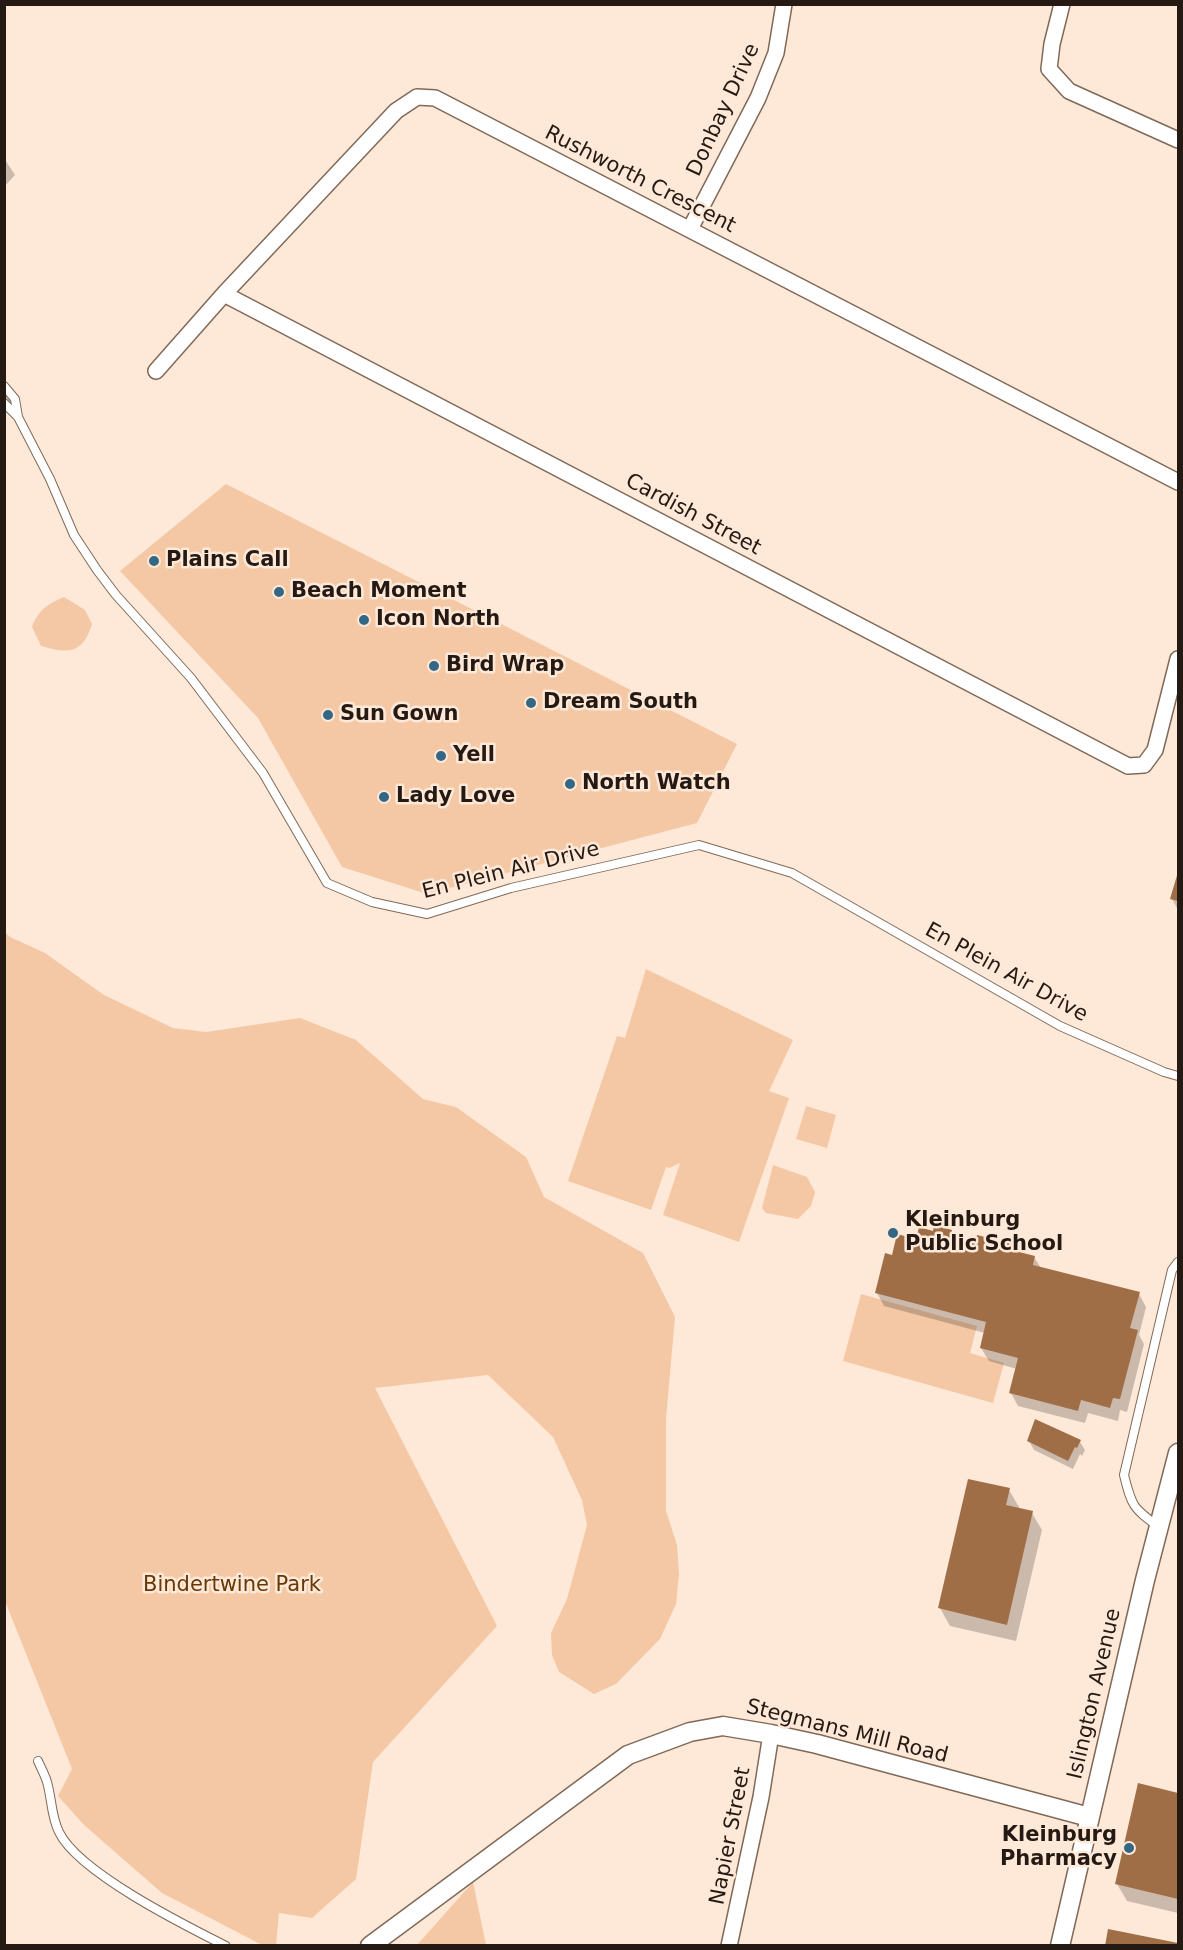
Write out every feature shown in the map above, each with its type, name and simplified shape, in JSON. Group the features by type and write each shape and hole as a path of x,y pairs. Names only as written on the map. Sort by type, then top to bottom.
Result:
{"street":[{"name":"Donbay Drive","path":"690,229 761,89 776,53 784,4"},
{"path":"1062,4 1052,44 1049,69 1069,91 1179,140"},
{"name":"Rushworth Crescent","path":"156,371 224,294 396,111 417,97 435,98 1179,482"},
{"name":"Cardish Street","path":"224,294 1128,766 1144,765 1155,750 1179,659"},
{"name":"Islington Avenue","path":"1060,1946 1145,1580 1179,1453"},
{"name":"Stegmans Mill Road","path":"370,1946 628,1755 690,1732 723,1726 817,1744 1089,1818"},
{"name":"Napier Street","path":"729,1946 761,1797 771,1734"}],"lane":[{"path":"4,386 15,399 18,417"},
{"path":"4,403 18,417"},
{"name":"En Plein Air Drive","path":"18,417 50,479 74,535 116,595 192,678 263,773 327,883 372,902 427,914 511,888 699,845 792,873 1060,1026 1164,1072 1179,1076"},
{"path":"1160,1527 1142,1514 1131,1502 1124,1475 1172,1270 1179,1262"},
{"path":"38,1761 48,1784 52,1815 60,1834 74,1853 103,1876 141,1900 226,1946"}],"green space":[{"path":"226,484 737,744 697,823 427,894 342,867 258,718 120,571"},
{"path":"64,597 85,610 92,624 88,634 79,646 73,649 59,650 41,646 32,627 34,621 44,608"},
{"name":"Bindertwine Park","path":"5,932 10,937 45,953 104,995 173,1028 206,1032 300,1018 356,1040 423,1099 456,1107 526,1157 544,1197 643,1253 675,1317 666,1419 666,1511 677,1545 679,1574 676,1604 660,1639 616,1684 594,1694 559,1672 552,1655 551,1633 567,1599 587,1525 582,1500 553,1437 488,1375 375,1388 497,1626 373,1762 356,1879 312,1918 279,1913 276,1945 262,1945 162,1893 84,1825 58,1796 72,1769 5,1601"},
{"path":"646,969 793,1040 769,1091 789,1098 739,1242 663,1215 680,1163 666,1167 651,1210 568,1181 617,1036 625,1038"},
{"path":"806,1106 836,1115 827,1148 796,1139"},
{"path":"773,1165 807,1177 815,1192 811,1206 798,1219 766,1213 762,1208"},
{"path":"861,1294 977,1326 970,1353 1004,1363 993,1403 843,1361"},
{"path":"473,1882 486,1945 417,1945"}],"building":[{"path":"1178,872 1178,901 1170,899"},
{"path":"934,1225 952,1230 951,1236 975,1242 977,1235 1021,1246 1019,1252 1035,1256 1033,1265 1140,1292 1130,1328 1138,1330 1120,1399 1113,1398 1110,1408 1081,1400 1078,1411 1009,1393 1018,1358 980,1348 986,1322 875,1293 885,1253 892,1255 897,1234 916,1239 919,1227 933,1231"},
{"path":"1035,1419 1081,1440 1068,1461 1027,1441"},
{"path":"968,1479 1010,1488 1006,1505 1033,1511 1007,1625 938,1608"},
{"path":"1138,1783 1178,1793 1178,1899 1115,1884"},
{"path":"1108,1929 1178,1943 1178,1946 1105,1946"}],"place":[{"name":"Plains Call","path":"154,561"},
{"name":"Beach Moment","path":"279,592"},
{"name":"Icon North","path":"364,620"},
{"name":"Bird Wrap","path":"434,666"},
{"name":"Dream South","path":"531,703"},
{"name":"Sun Gown","path":"328,715"},
{"name":"Yell","path":"441,756"},
{"name":"North Watch","path":"570,784"},
{"name":"Lady Love","path":"384,797"},
{"name":"Kleinburg Public School","path":"893,1233"},
{"name":"Kleinburg Pharmacy","path":"1129,1848"}]}
